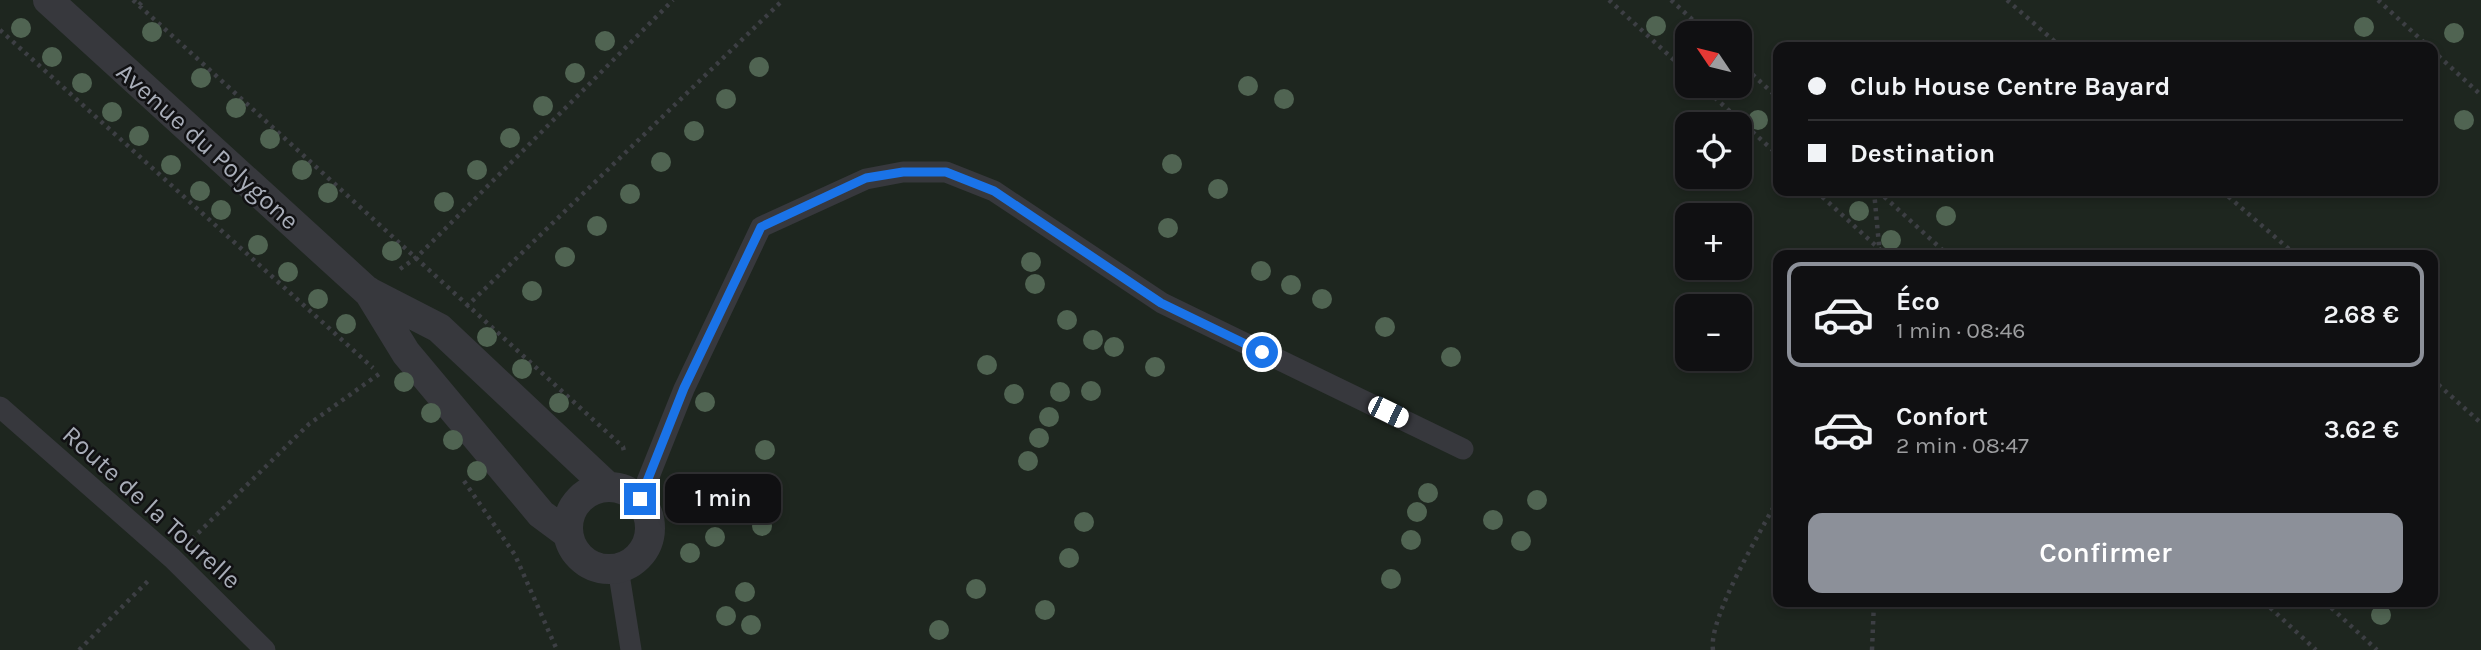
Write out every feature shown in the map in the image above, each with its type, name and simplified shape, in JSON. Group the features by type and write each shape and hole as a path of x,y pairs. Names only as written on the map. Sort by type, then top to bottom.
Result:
{"street":[{"name":"Avenue du Polygone","path":"48,0 368,291 439,328 607,486 630,491 640,499"},
{"name":"Avenue du Polygone","path":"368,291 406,353 541,514 568,534 580,558 605,569 618,568"},
{"path":"568,534 568,520 582,496 607,486"},
{"path":"618,568 630,564 647,546 651,521 640,499"}],"lane":[{"path":"640,499 684,388 761,227 866,178 903,172 946,172 994,191 1161,303 1463,449"},
{"name":"Route de la Tourelle","path":"0,407 172,558 265,650"},
{"path":"618,568 631,650"}],"path":[{"path":"133,0 623,447 640,499"},
{"path":"139,5 144,0"},
{"path":"368,291 417,257 673,0"},
{"path":"439,328 469,304 783,0"},
{"path":"1609,0 1675,61"},
{"path":"1671,0 1694,21"},
{"path":"2007,0 2055,42"},
{"path":"2378,0 2423,42"},
{"path":"0,30 388,384"},
{"path":"2438,55 2481,95"},
{"path":"1752,74 1773,93"},
{"path":"1715,98 1773,150"},
{"path":"1821,196 1880,250"},
{"path":"1876,196 1878,248"},
{"path":"1882,196 1942,250"},
{"path":"2228,196 2290,250"},
{"path":"79,650 309,424 406,353"},
{"path":"2438,384 2481,423"},
{"path":"463,478 515,555 557,650"},
{"path":"1713,650 1711,638 1739,572 1773,508"},
{"path":"1872,650 1874,607"},
{"path":"2269,607 2316,650"},
{"path":"2330,607 2377,650"}],"shaded area":[{"path":"0,0 2481,0 2481,650 0,650"}],"route":[{"path":"640,499 684,388 761,227 866,178 903,172 946,172 994,191 1161,303 1262,352"}]}
